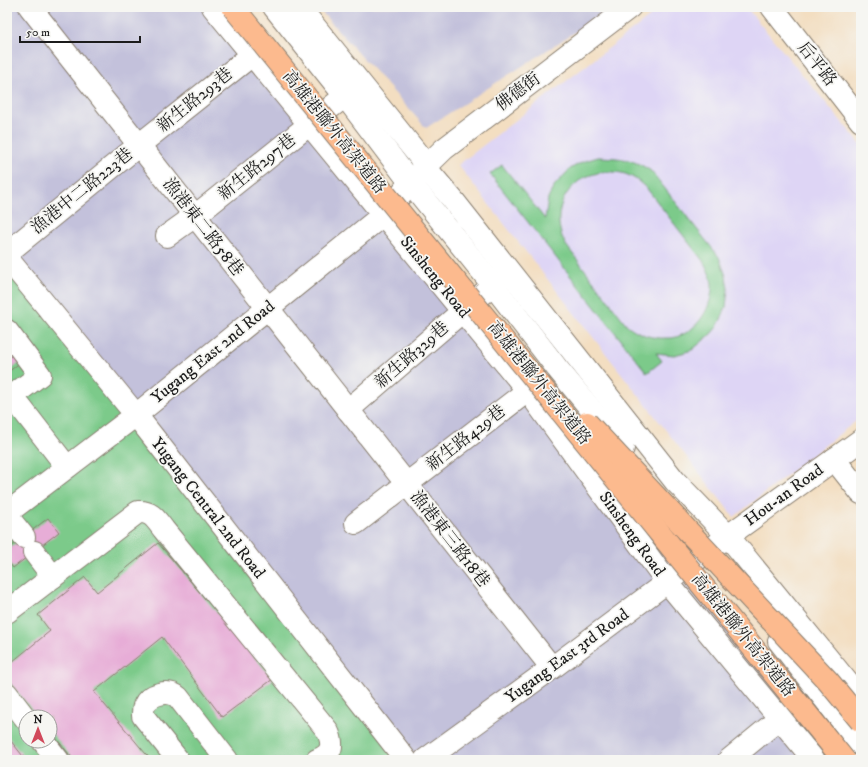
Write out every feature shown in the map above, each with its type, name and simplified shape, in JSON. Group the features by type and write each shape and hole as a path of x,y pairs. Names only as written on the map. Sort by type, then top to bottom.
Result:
{"highway":[{"name":"高雄港聯外高架道路","path":"233,7 859,760"},
{"name":"高雄港聯外高架道路","path":"252,7 844,760"},
{"path":"572,415 828,681 861,721"},
{"path":"572,415 675,573 829,760"}],"street":[{"name":"漁港東二路58巷","path":"30,7 348,410"},
{"name":"Sinsheng Road","path":"213,7 528,391 667,582 814,760"},
{"path":"274,7 345,96 453,200 675,481 728,536 861,699"},
{"path":"299,7 419,156 422,170"},
{"path":"311,7 422,170 493,285 557,368 707,551 861,745"},
{"name":"佛德街","path":"422,170 450,144 630,7"},
{"name":"后平路","path":"777,9 859,113"},
{"name":"新生路293巷","path":"139,145 252,55"},
{"name":"新生路297巷","path":"166,236 195,216 345,96"},
{"name":"漁港中二路223巷","path":"7,253 139,145"},
{"name":"Yugang East 2nd Road","path":"7,513 136,415 383,215 389,210 422,170"},
{"name":"Yugang Central 2nd Road","path":"7,258 136,415 406,760"},
{"name":"新生路329巷","path":"348,410 493,285"},
{"path":"7,331 40,375 10,398 67,467"},
{"name":"新生路429巷","path":"356,523 557,368"},
{"name":"漁港東三路18巷","path":"348,410 552,668"},
{"name":"Hou-an Road","path":"707,551 861,440"},
{"path":"834,459 861,493"},
{"path":"7,612 138,512 147,512 164,530 326,730 332,743 330,750 322,758 317,760"},
{"path":"7,516 53,577"},
{"name":"Yugang East 3rd Road","path":"425,760 552,668 707,551"},
{"path":"729,760 817,689"},
{"path":"178,760 143,716 144,706 147,701 158,694 168,693 174,694 178,697 227,760"},
{"path":"7,694 18,709"},
{"path":"49,749 58,760"}],"shaded area":[{"path":"7,7 239,7 851,760 7,760"},
{"path":"317,7 614,7 426,128"},
{"path":"662,7 746,7 861,145 861,417 734,517 458,165"}],"green space":[{"path":"598,157 619,158 638,163 651,171 719,257 726,276 728,289 726,307 717,327 692,350 674,355 656,353 662,361 647,373 490,174 502,165 545,219 548,198 554,186 570,169 582,162","holes":["602,172 622,173 637,180 648,190 703,261 711,278 712,292 710,301 703,316 684,334 673,338 656,338 636,331 627,325 566,245 562,236 559,219 562,202 572,187 579,181 590,175"]},
{"path":"7,258 406,760 7,760"}],"building":[{"path":"7,343 22,361 7,373"},
{"path":"48,518 59,532 13,568 7,560 7,550"},
{"path":"158,543 273,679 222,717 162,637 94,692 151,760 74,760 58,741 58,709 31,709 7,679 7,666 50,631 38,615 85,577 97,592"},
{"path":"7,736 26,760 7,760"}]}
